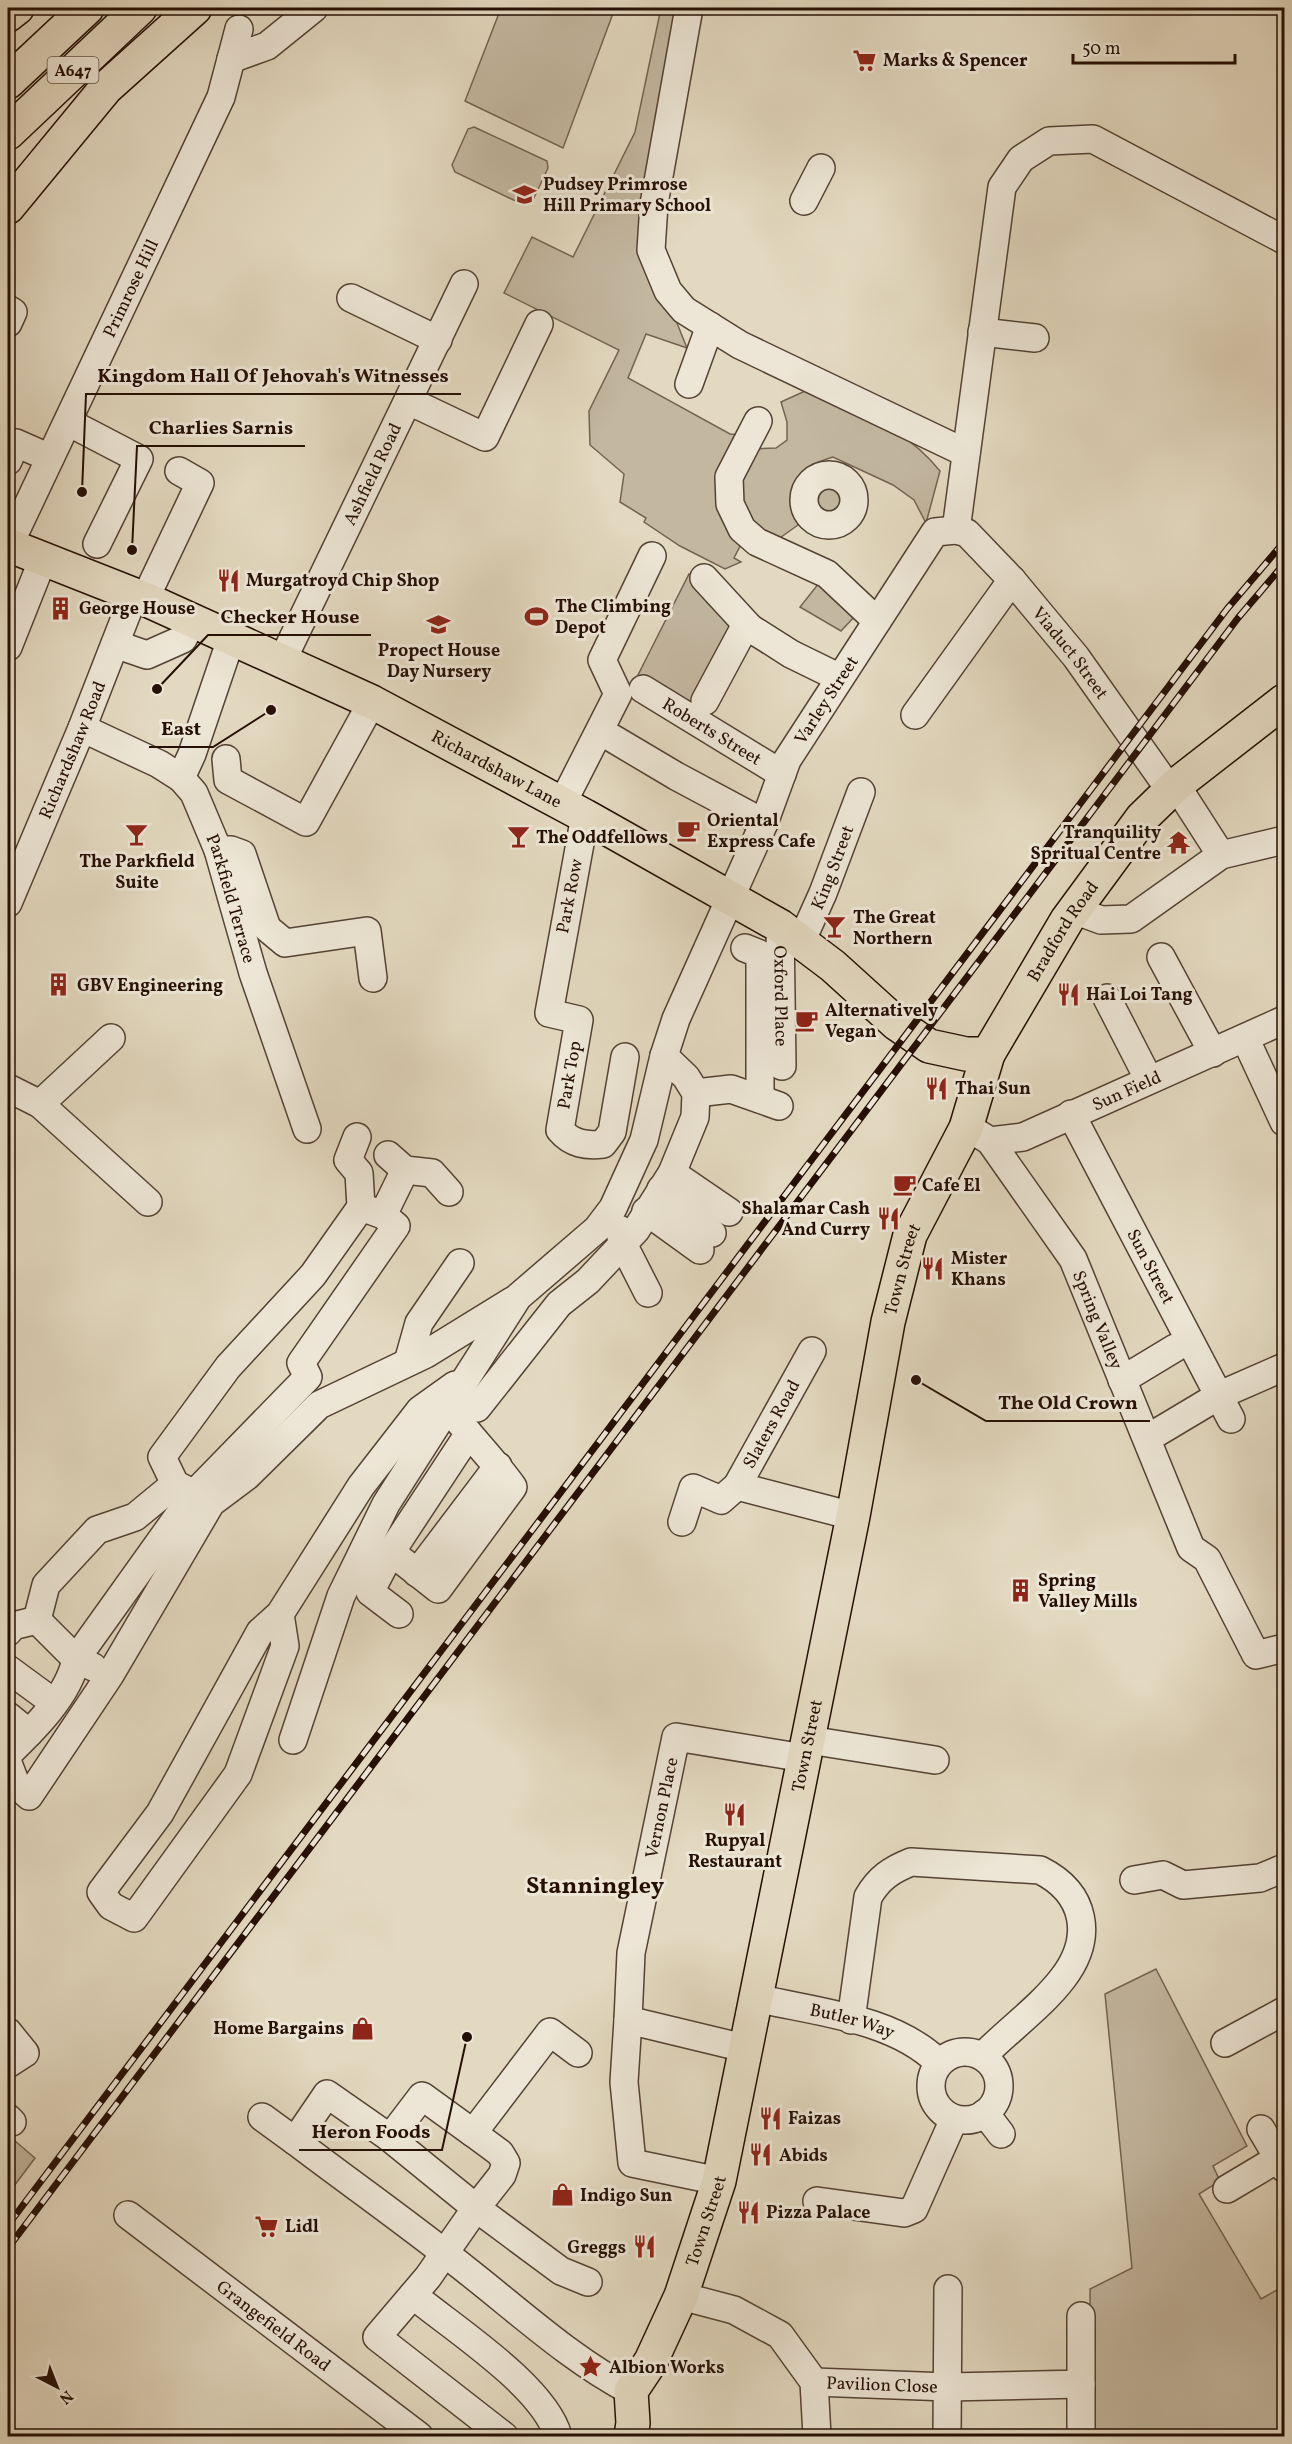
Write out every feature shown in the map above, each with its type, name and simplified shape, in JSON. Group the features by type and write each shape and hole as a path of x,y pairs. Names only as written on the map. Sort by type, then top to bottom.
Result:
{"main road":[{"path":"8,15 17,8"},
{"name":"A647","path":"8,82 87,8"},
{"name":"A647","path":"8,133 140,8"},
{"name":"A647","path":"66,76 158,8"},
{"path":"8,207 106,88 195,8"},
{"name":"Richardshaw Lane","path":"8,545 193,620 281,663 372,702 573,810 790,934 833,966 897,1024 929,1046 966,1054 988,1054"},
{"name":"Bradford Road","path":"988,1054 1074,910 1142,818 1173,788 1284,700"},
{"name":"Town Street","path":"631,2391 651,2361 681,2296 719,2181 853,1516 879,1318 910,1235 978,1134 988,1054"},
{"path":"631,2391 633,2423 631,2436"}],"street":[{"path":"231,59 267,46 314,8"},
{"path":"689,8 654,204 651,250 668,291 684,310 740,345 966,453"},
{"name":"Primrose Hill","path":"8,545 221,97 239,29"},
{"path":"956,530 1002,188 1021,159 1049,141 1094,139 1284,240"},
{"path":"804,201 820,168"},
{"name":"Ashfield Road","path":"281,663 464,284"},
{"path":"351,298 438,340"},
{"path":"8,309 13,312 8,323"},
{"path":"409,401 485,437 539,324"},
{"path":"689,384 710,326"},
{"path":"982,332 1035,338"},
{"path":"758,421 729,477 730,504 742,528 757,542 827,574 877,621"},
{"path":"68,422 140,459 97,544"},
{"path":"8,461 16,443 50,458"},
{"name":"Richardshaw Road","path":"8,903 115,644 200,483 179,471"},
{"path":"808,513 817,569"},
{"name":"Viaduct Street","path":"956,530 966,533 1012,580 1076,657 1221,855"},
{"name":"Varley Street","path":"518,1297 597,1229 613,1208 644,1140 664,1056 676,1019 764,823 787,760 838,677 935,532 956,530"},
{"name":"Park Row","path":"553,977 573,810 618,694 602,660 652,556"},
{"path":"8,647 43,560"},
{"path":"704,578 750,628 791,654 838,677"},
{"path":"915,715 1012,580"},
{"path":"115,644 147,655 183,639 193,620"},
{"path":"705,700 742,632 750,628"},
{"path":"181,778 192,754 231,639"},
{"name":"Roberts Street","path":"643,689 782,774"},
{"path":"226,759 228,780 306,822 372,702"},
{"name":"Parkfield Terrace","path":"82,728 181,778 194,794 218,850 253,973 307,1130"},
{"path":"612,738 676,776 764,823"},
{"name":"King Street","path":"790,934 823,893 861,792"},
{"path":"1074,910 1101,920 1131,919 1221,855 1284,840"},
{"path":"218,850 231,850 242,854 267,928 285,943 367,931 372,978"},
{"name":"Oxford Place","path":"782,1066 790,934"},
{"path":"696,1093 731,1089 769,1102 760,954 745,948"},
{"path":"1161,957 1213,1053"},
{"name":"Park Top","path":"553,977 549,1012 579,1020 560,1130 569,1140 589,1146 603,1144 612,1132 625,1057"},
{"path":"1107,998 1149,1080"},
{"name":"Sun Field","path":"978,1134 1023,1137 1284,1020"},
{"path":"40,1104 111,1038"},
{"path":"1245,1038 1284,1122"},
{"path":"477,1408 559,1304 588,1281 636,1230 659,1191 695,1117 696,1093 686,1077 664,1056"},
{"path":"8,1088 40,1104 148,1202"},
{"name":"Sun Street","path":"1071,1114 1225,1407"},
{"name":"Spring Valley","path":"978,1134 1073,1259 1191,1548 1207,1559 1256,1655 1284,1648"},
{"path":"319,1405 301,1363 396,1226 372,1211 359,1173 348,1160 357,1137"},
{"path":"194,1494 162,1457 228,1367 372,1211 397,1163 432,1173 449,1192"},
{"path":"659,1191 729,1212"},
{"path":"659,1191 706,1242"},
{"path":"613,1208 623,1244 648,1293"},
{"path":"408,1362 419,1323 460,1263"},
{"path":"37,1620 46,1585 97,1530 247,1476 319,1405 408,1362 518,1297"},
{"path":"293,1740 341,1596 386,1504 518,1297"},
{"path":"1122,1380 1175,1348"},
{"name":"Slaters Road","path":"812,1351 737,1486 853,1516"},
{"path":"1148,1438 1225,1407 1284,1367"},
{"path":"8,1754 29,1733 73,1675 76,1659 194,1494 308,1377"},
{"path":"280,1614 285,1646 238,1774 134,1918 111,1906 101,1892 160,1813 260,1632 280,1614 361,1486 420,1410 466,1378"},
{"path":"391,1552 438,1589 513,1487 498,1466 468,1436 448,1407"},
{"path":"399,1614 370,1592 391,1552 468,1436"},
{"path":"682,1522 693,1488 721,1500 737,1486"},
{"path":"8,1763 16,1785 29,1796 110,1675 194,1494"},
{"path":"8,1632 13,1626 37,1620"},
{"path":"37,1620 76,1659 110,1675"},
{"path":"8,1669 53,1702"},
{"path":"8,1716 29,1733"},
{"name":"Vernon Place","path":"719,2181 632,2163 624,2082 631,1953 676,1737 806,1749"},
{"path":"806,1749 935,1760"},
{"path":"160,1813 196,1831"},
{"path":"851,2020 868,1897 877,1881 893,1869 911,1862 1041,1870 1059,1879 1073,1894 1080,1914 1080,1935 1074,1960 1062,1979 983,2056"},
{"path":"1134,1880 1164,1875 1183,1885 1260,1878 1284,1868"},
{"name":"Butler Way","path":"756,1998 851,2020 904,2036 925,2048 939,2063"},
{"path":"1225,2043 1284,2011"},
{"path":"628,2020 747,2049"},
{"path":"8,2031 25,2054 8,2064"},
{"path":"473,2133 550,2032 578,2054"},
{"path":"960,2052 983,2056 991,2063 999,2084 993,2105 993,2124 954,2118 936,2105 931,2095 933,2072 939,2063 948,2055 960,2052"},
{"path":"295,2141 327,2094 390,2138 476,2208 561,2271 588,2282"},
{"path":"390,2138 422,2096 500,2153 506,2163 502,2175 445,2253 377,2337 504,2436"},
{"path":"262,2117 445,2253 570,2352 603,2376 631,2391"},
{"path":"817,2201 904,2213 914,2209 954,2118"},
{"path":"1227,2189 1282,2163 1261,2129"},
{"name":"Grangefield Road","path":"128,2215 419,2436"},
{"name":"Pavilion Close","path":"947,2436 948,2289"},
{"path":"412,2295 528,2388 556,2428 558,2436"},
{"path":"681,2296 734,2310 780,2335 814,2382 817,2436"},
{"path":"1081,2316 1081,2436"},
{"name":"Pavilion Close","path":"814,2382 948,2387 1081,2384"}],"shaded area":[{"path":"501,8 615,8 563,148 465,101"},
{"path":"661,8 677,8 642,236 687,348 646,334 628,378 730,434 742,435 753,449 776,448 787,440 787,422 781,402 816,386 882,422 913,444 940,471 926,523 914,500 893,485 833,457 808,467 801,473 796,488 798,525 774,542 750,527 734,558 741,562 725,569 680,546 644,522 646,518 620,502 624,474 590,445 589,411 619,350 504,293 532,237 573,257 635,132"},
{"path":"474,127 547,161 548,168 532,202 524,205 455,172 452,165 468,129"},
{"path":"830,486 840,490 844,500 840,510 830,514 820,510 816,500 820,490"},
{"path":"689,574 716,596 730,629 688,706 638,675"},
{"path":"819,583 855,616 841,631 800,607"},
{"path":"1156,1969 1247,2146 1213,2166 1220,2181 1199,2194 1261,2299 1284,2286 1284,2436 1090,2436 1090,2289 1132,2268 1105,1994"},
{"path":"8,2135 35,2158 8,2194"}],"railway":[{"path":"8,2225 1227,609 1284,542"},
{"path":"8,2248 1238,618 1284,564"}],"place":[{"name":"Marks & Spencer","path":"865,60"},
{"name":"Pudsey Primrose Hill Primary School","path":"525,194"},
{"name":"Kingdom Hall Of Jehovah's Witnesses","path":"82,492"},
{"name":"Charlies Sarnis","path":"132,550"},
{"name":"Murgatroyd Chip Shop","path":"228,580"},
{"name":"George House","path":"61,608"},
{"name":"The Climbing Depot","path":"537,616"},
{"name":"Propect House Day Nursery","path":"439,624"},
{"name":"Checker House","path":"157,689"},
{"name":"East","path":"271,710"},
{"name":"Oriental Express Cafe","path":"689,830"},
{"name":"The Parkfield Suite","path":"137,835"},
{"name":"The Oddfellows","path":"518,837"},
{"name":"Tranquility Spritual Centre","path":"1179,842"},
{"name":"The Great Northern","path":"835,927"},
{"name":"GBV Engineering","path":"59,985"},
{"name":"Hai Loi Tang","path":"1068,994"},
{"name":"Alternatively Vegan","path":"807,1020"},
{"name":"Thai Sun","path":"937,1088"},
{"name":"Cafe El","path":"904,1185"},
{"name":"Shalamar Cash And Curry","path":"888,1218"},
{"name":"Mister Khans","path":"933,1268"},
{"name":"The Old Crown","path":"916,1380"},
{"name":"Spring Valley Mills","path":"1020,1590"},
{"name":"Rupyal Restaurant","path":"735,1814"},
{"name":"Home Bargains","path":"362,2028"},
{"name":"Heron Foods","path":"467,2037"},
{"name":"Faizas","path":"770,2118"},
{"name":"Abids","path":"761,2155"},
{"name":"Indigo Sun","path":"562,2195"},
{"name":"Pizza Palace","path":"748,2212"},
{"name":"Lidl","path":"267,2226"},
{"name":"Greggs","path":"644,2247"},
{"name":"Albion Works","path":"591,2367"}],"district":[{"name":"Stanningley","path":"595,1885"}]}
